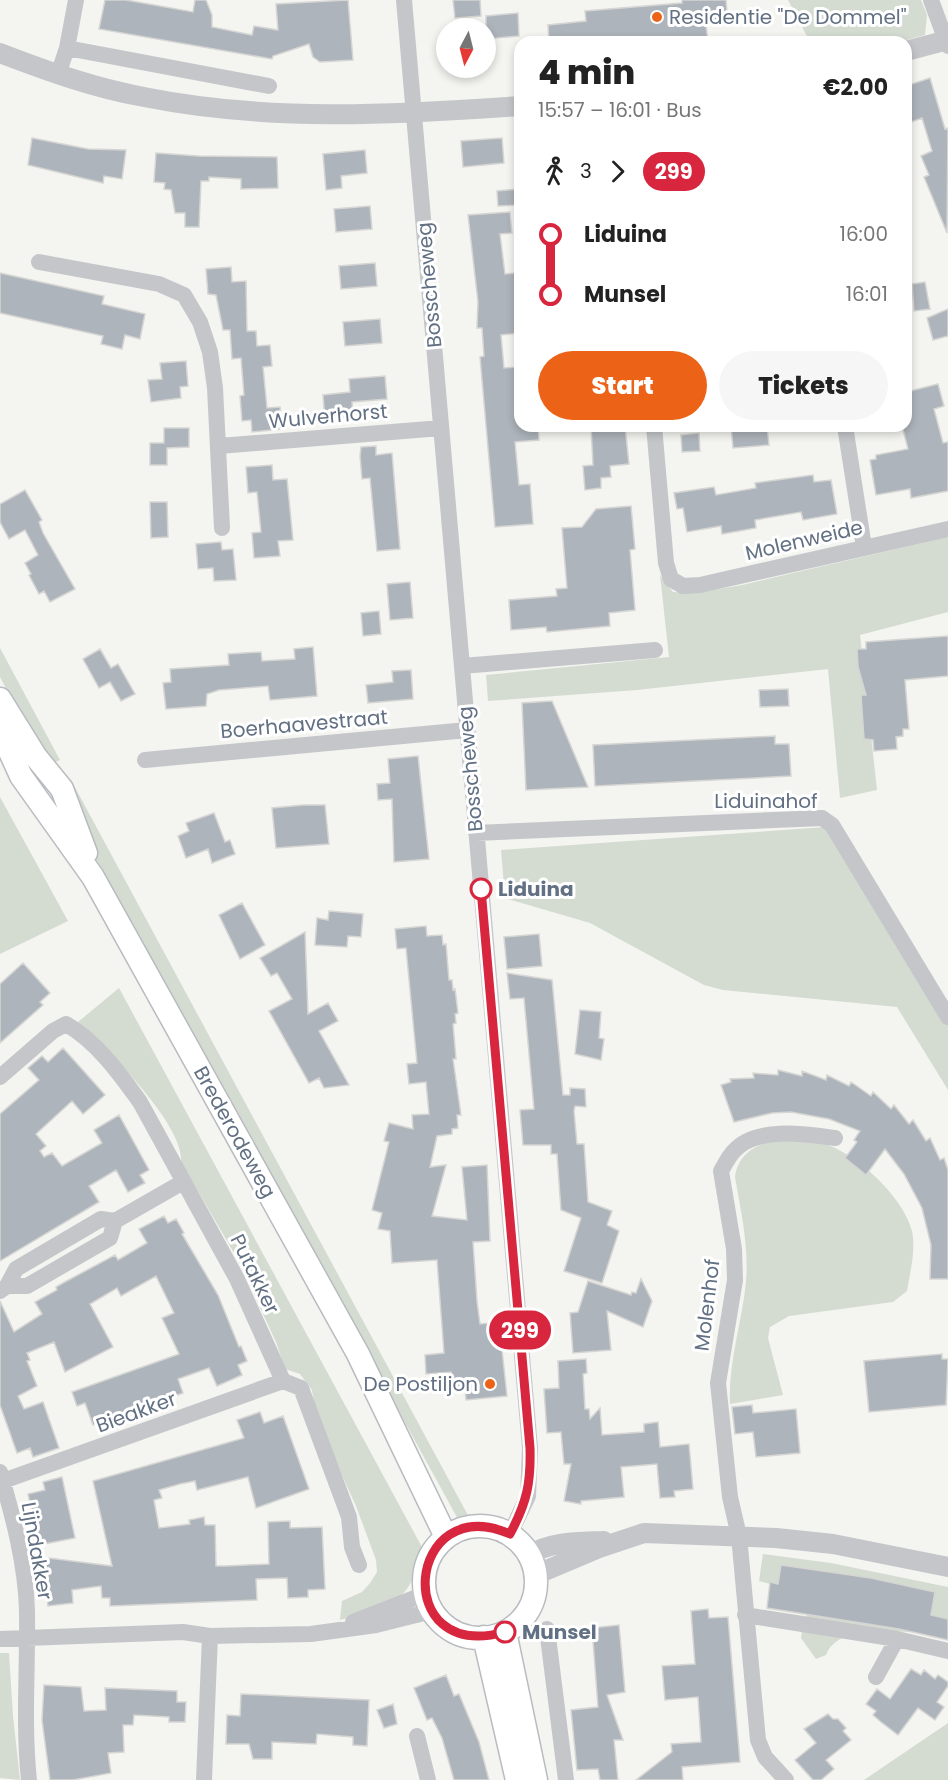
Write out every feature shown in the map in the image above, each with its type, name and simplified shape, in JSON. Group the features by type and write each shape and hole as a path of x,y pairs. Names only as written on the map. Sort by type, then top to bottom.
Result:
{"main road":[{"name":"Brederodeweg","path":"0,699 36,757 62,789 93,877"},
{"name":"Brederodeweg","path":"0,730 21,776 93,877 376,1388 409,1435 453,1533"},
{"path":"490,1527 510,1534 532,1565 532,1602 516,1624 494,1635 472,1637 449,1628 428,1602 424,1578 427,1562 435,1547 453,1533 490,1527"},
{"path":"494,1635 517,1780"},
{"path":"494,1635 536,1780"}],"street":[{"path":"58,75 67,48 76,0"},
{"name":"Bosscheweg","path":"404,0 530,1448 528,1496 510,1534"},
{"path":"912,50 947,43 931,0"},
{"path":"67,48 269,86"},
{"path":"0,53 58,75 143,98 236,112 285,115 414,114 514,106"},
{"path":"39,262 159,284 184,295 200,322 210,352 219,446 222,528"},
{"name":"Wulverhorst","path":"219,446 441,428"},
{"name":"Molenweide","path":"655,432 666,563 671,579 683,586 700,585 948,529"},
{"path":"847,432 864,547"},
{"path":"462,666 655,650"},
{"name":"Boerhaavestraat","path":"145,760 467,730"},
{"name":"Liduinahof","path":"476,833 822,818 832,825 948,1017"},
{"name":"Putakker","path":"0,1077 52,1031 66,1024 81,1033 125,1081 140,1102 237,1279 283,1381 301,1388 349,1517 352,1547 358,1565"},
{"name":"Molenhof","path":"786,1780 765,1757 758,1740 739,1536 730,1497 718,1383 735,1281 734,1249 721,1171 735,1149 762,1136 781,1133 835,1138"},
{"path":"4,1289 16,1269 101,1219 116,1221 183,1182"},
{"name":"Bieakker","path":"1,1477 283,1381"},
{"name":"Lijndakker","path":"1,1477 19,1550 27,1608 26,1748 29,1780"},
{"path":"532,1565 644,1533 739,1536 833,1544 948,1567"},
{"path":"0,1639 183,1632 210,1636 311,1634 428,1602"},
{"path":"745,1615 897,1639 948,1651"},
{"path":"547,1629 566,1780"},
{"path":"204,1780 210,1636"},
{"path":"876,1677 897,1639"},
{"path":"417,1736 428,1780"}],"shaded area":[{"path":"788,0 921,0 927,15 925,35 912,38 912,36 807,36"},
{"path":"948,537 948,612 860,635 877,790 840,798 828,669 637,690 488,701 486,675 669,657 660,575 673,592 696,593 742,585"},
{"path":"0,648 60,760 47,766 0,677"},
{"path":"71,780 470,1519 459,1521 92,852 57,786"},
{"path":"0,797 68,921 0,954"},
{"path":"826,827 948,1025 948,1090 897,1007 723,990 704,985 590,923 505,898 501,850"},
{"path":"119,988 423,1549 412,1580 404,1592 397,1599 379,1608 340,1620 342,1601 362,1592 370,1583 377,1572 376,1560 356,1506 317,1420 312,1390 300,1374 285,1369 276,1342 237,1258 181,1162 179,1146 170,1128 141,1087 78,1022"},
{"path":"777,1139 813,1141 832,1146 861,1164 875,1176 899,1204 912,1231 913,1254 910,1277 907,1291 893,1302 789,1316 770,1327 768,1338 783,1395 730,1404 731,1373 747,1269 744,1229 735,1177 744,1156 762,1144"},
{"path":"763,1554 831,1563 948,1587 948,1631 863,1632 841,1639 832,1645 826,1655 816,1659 801,1638 803,1622 808,1613 784,1588 759,1581"},
{"path":"0,1653 9,1653 20,1780 0,1778"},
{"path":"948,1723 948,1780 864,1780"}],"building":[{"path":"105,0 126,0 193,12 195,0 206,0 212,15 212,27 252,35 254,26 278,30 276,4 348,0 353,60 320,62 313,57 309,44 273,56 272,59 99,29"},
{"path":"453,0 480,0 481,16 455,18"},
{"name":"Residentie \"De Dommel\"","path":"682,0 726,0 728,22 706,24 707,36 549,36 548,25 586,21 585,11 682,3"},
{"path":"518,13 519,36 496,38 496,18 486,18 486,16"},
{"path":"930,78 945,129 948,128 947,233 924,177 929,175 921,156 932,151 922,118 912,122 912,84"},
{"path":"32,138 88,149 126,150 122,179 104,176 103,183 28,165"},
{"path":"502,138 504,163 463,167 461,141"},
{"path":"365,150 367,173 341,176 342,188 326,190 323,154"},
{"path":"156,153 277,157 278,188 241,189 241,179 209,177 209,181 201,181 199,227 185,227 185,213 175,213 171,190 164,189 165,183 154,182"},
{"path":"514,190 514,205 498,206 497,191"},
{"path":"370,206 372,229 336,232 334,209"},
{"path":"510,212 512,233 500,234 505,274 514,273 514,334 501,335 504,368 514,367 514,432 538,432 539,440 515,442 519,485 530,484 533,524 495,527 480,357 484,356 482,328 477,328 478,302 468,215"},
{"path":"375,263 377,286 341,289 339,266"},
{"path":"231,267 232,282 246,281 247,331 256,331 257,346 270,345 272,366 263,367 267,408 280,407 282,429 252,432 251,420 242,421 240,396 244,395 241,358 232,359 230,330 223,330 216,295 208,294 206,269"},
{"path":"0,273 104,296 102,304 145,314 140,339 125,335 122,349 101,344 103,336 0,313"},
{"path":"925,282 930,309 914,311 912,284"},
{"path":"948,309 948,336 933,340 927,318"},
{"path":"380,319 382,343 345,346 343,322"},
{"path":"186,361 188,386 180,387 181,398 151,402 148,380 162,379 160,363"},
{"path":"385,376 387,399 352,402 353,418 325,421 323,395 350,392 349,379"},
{"path":"938,384 944,406 934,409 943,443 948,442 948,491 911,498 910,489 876,495 870,460 876,459 876,455 908,449 904,432 912,432 912,390"},
{"path":"164,428 189,428 189,447 167,448 167,465 150,465 150,443 164,443"},
{"path":"591,432 626,432 629,464 610,466 611,477 601,478 601,488 585,490 583,466 593,465"},
{"path":"732,432 768,432 769,445 733,448"},
{"path":"699,433 700,451 682,452 681,435"},
{"path":"376,446 376,455 392,453 400,549 377,551 370,478 362,479 360,456 361,447"},
{"path":"272,465 273,480 287,479 293,540 278,541 280,556 254,558 252,533 261,532 257,492 248,493 246,467"},
{"path":"813,475 814,482 831,480 837,514 803,520 801,512 755,520 756,528 722,534 721,526 687,532 683,508 677,509 674,493 714,487 716,495 756,488 755,483"},
{"path":"25,490 42,520 39,522 43,533 75,589 50,602 44,591 39,594 29,575 31,574 25,563 38,555 25,530 9,539 0,522 0,504"},
{"path":"150,502 167,502 168,537 151,538"},
{"path":"631,506 635,549 630,550 635,610 609,613 610,626 547,632 546,627 511,630 509,600 557,596 556,589 567,588 562,528 582,527 596,509"},
{"path":"221,542 222,550 233,549 236,580 214,581 213,568 198,569 196,544"},
{"path":"410,582 413,618 390,620 387,584"},
{"path":"379,611 381,634 363,636 361,613"},
{"path":"948,636 948,676 905,680 909,729 903,729 903,736 896,737 897,749 874,751 873,740 864,739 861,695 866,695 858,667 857,649 866,649 866,642"},
{"path":"313,647 317,696 270,700 268,686 219,690 207,694 206,706 166,709 163,683 171,682 170,669 229,665 228,654 261,652 262,661 295,659 294,649"},
{"path":"100,649 111,668 118,664 135,694 121,701 110,682 99,688 83,659"},
{"path":"411,670 413,699 368,703 366,685 393,682 392,671"},
{"path":"788,689 789,706 760,707 759,690"},
{"path":"552,701 588,787 526,790 522,703"},
{"path":"775,736 775,744 789,744 791,776 595,786 593,745"},
{"path":"418,756 429,859 394,862 392,799 378,800 377,784 390,783 388,759"},
{"path":"325,805 329,844 276,848 272,808"},
{"path":"214,813 225,842 230,840 235,854 212,863 208,849 186,858 178,836 189,831 186,823"},
{"path":"242,903 265,945 240,959 219,915"},
{"path":"329,911 363,914 361,937 348,936 347,947 315,945 317,918 328,920"},
{"path":"426,926 427,936 442,935 443,945 446,944 449,980 452,980 453,990 455,989 458,1013 455,1014 456,1023 453,1024 456,1059 453,1059 461,1115 457,1115 458,1128 452,1129 452,1134 437,1136 430,1167 446,1165 432,1216 467,1220 462,1167 487,1165 490,1241 473,1242 477,1301 480,1324 499,1322 507,1396 466,1400 465,1388 453,1389 451,1372 426,1374 425,1355 444,1353 437,1260 392,1263 390,1231 378,1229 382,1213 372,1210 389,1142 384,1141 389,1123 413,1129 412,1115 429,1114 426,1082 409,1084 407,1064 417,1063 406,948 397,949 395,929"},
{"path":"305,932 308,1014 328,1003 338,1021 319,1031 349,1085 324,1088 319,1078 309,1083 269,1011 292,999 277,973 271,976 260,958"},
{"path":"539,934 542,966 507,969 504,937"},
{"path":"23,963 50,993 40,1002 43,1005 0,1043 0,984"},
{"path":"507,973 552,980 563,1095 570,1095 570,1088 585,1089 586,1107 575,1106 574,1111 577,1144 584,1144 588,1202 612,1211 607,1225 619,1231 602,1283 564,1271 581,1218 561,1210 557,1154 551,1154 551,1145 523,1145 520,1110 534,1109 524,998 510,999"},
{"path":"580,1010 601,1012 599,1038 604,1039 601,1060 575,1054"},
{"path":"63,1048 105,1095 83,1114 72,1101 36,1134 46,1146 40,1151 44,1157 52,1153 62,1166 102,1143 94,1130 119,1115 149,1170 140,1175 145,1183 128,1192 116,1170 89,1186 99,1202 0,1261 0,1114 39,1080 28,1068 42,1056 48,1062"},
{"path":"778,1070 802,1076 802,1071 826,1080 827,1075 849,1086 851,1082 871,1096 873,1092 891,1109 894,1105 909,1124 913,1120 926,1141 930,1138 940,1160 944,1158 948,1170 948,1279 930,1279 931,1245 922,1208 904,1174 885,1149 866,1175 845,1158 857,1142 854,1140 860,1131 829,1119 791,1112 772,1113 734,1122 721,1085 731,1082 730,1079 754,1078 753,1073 778,1075"},
{"path":"164,1216 168,1223 176,1219 184,1233 182,1234 218,1295 247,1361 238,1365 242,1375 217,1386 209,1368 178,1379 183,1393 93,1425 85,1403 77,1406 72,1392 179,1354 162,1318 174,1313 156,1276 121,1296 117,1288 90,1304 113,1347 65,1372 54,1342 27,1353 30,1360 27,1361 37,1386 18,1396 24,1409 43,1402 59,1448 33,1457 30,1448 17,1453 0,1405 0,1301 14,1332 42,1314 35,1302 57,1290 56,1287 115,1255 118,1260 147,1243 139,1229"},
{"path":"641,1279 652,1301 643,1327 607,1311 611,1350 573,1353 570,1313 578,1312 588,1281 631,1295 632,1292 636,1293"},
{"path":"942,1354 942,1359 948,1359 946,1405 869,1412 864,1361"},
{"path":"586,1359 587,1373 583,1374 585,1409 589,1409 590,1419 600,1408 602,1435 644,1432 644,1424 658,1422 660,1447 689,1444 693,1489 674,1491 675,1497 660,1498 657,1464 621,1467 624,1497 581,1501 581,1504 564,1501 571,1464 564,1464 561,1432 547,1433 544,1389 559,1388 558,1361"},
{"path":"752,1405 753,1413 796,1409 800,1453 756,1457 753,1432 735,1434 732,1407"},
{"path":"260,1412 264,1423 283,1416 309,1489 256,1508 248,1477 197,1490 195,1481 180,1484 159,1490 162,1498 154,1500 159,1528 190,1524 189,1520 204,1517 205,1525 215,1525 216,1566 226,1566 269,1564 268,1522 290,1521 290,1528 322,1527 325,1589 308,1590 308,1597 288,1598 287,1578 256,1579 257,1600 110,1606 110,1598 102,1598 101,1586 72,1590 73,1603 48,1606 41,1557 112,1566 93,1481 244,1438 237,1420"},
{"path":"62,1477 75,1538 39,1545 28,1494 45,1490 43,1482"},
{"path":"781,1565 871,1578 935,1592 931,1615 948,1619 948,1640 899,1629 767,1608 770,1582 778,1584"},
{"path":"708,1609 709,1618 728,1617 740,1762 682,1767 683,1780 636,1780 672,1752 671,1744 701,1742 698,1697 665,1700 662,1666 695,1664 691,1611"},
{"path":"619,1625 625,1692 607,1695 623,1740 614,1740 618,1780 600,1780 598,1769 577,1770 571,1710 598,1707 592,1628"},
{"path":"911,1669 921,1675 924,1670 935,1679 938,1675 948,1682 948,1686 937,1702 944,1707 935,1720 918,1708 898,1735 873,1715 876,1711 866,1704 877,1689 890,1699"},
{"path":"446,1675 454,1696 459,1694 479,1742 489,1780 454,1780 442,1738 432,1718 427,1720 414,1688"},
{"path":"44,1685 81,1687 84,1711 106,1710 105,1688 177,1691 177,1702 186,1702 185,1722 169,1722 169,1717 134,1715 133,1725 123,1725 124,1752 108,1753 111,1773 73,1780 50,1780 42,1720"},
{"path":"241,1694 369,1700 367,1746 353,1745 353,1737 317,1734 316,1744 272,1742 272,1759 253,1759 249,1744 226,1744 227,1715 240,1716"},
{"path":"393,1704 397,1724 384,1728 377,1710"},
{"path":"828,1714 833,1719 838,1719 846,1728 843,1731 851,1740 826,1760 834,1769 821,1780 813,1780 795,1760 816,1743 804,1729"}],"bus line":[{"name":"299","path":"481,889 530,1448 530,1485 523,1509 510,1534 490,1527 476,1526 461,1529 446,1537 435,1547 427,1562 424,1578 425,1594 432,1611 449,1628 472,1637 505,1632"}],"place":[{"name":"Residentie \"De Dommel\"","path":"657,17"},
{"name":"Liduina","path":"481,889"},
{"name":"De Postiljon","path":"490,1384"},
{"name":"Munsel","path":"505,1632"}]}
